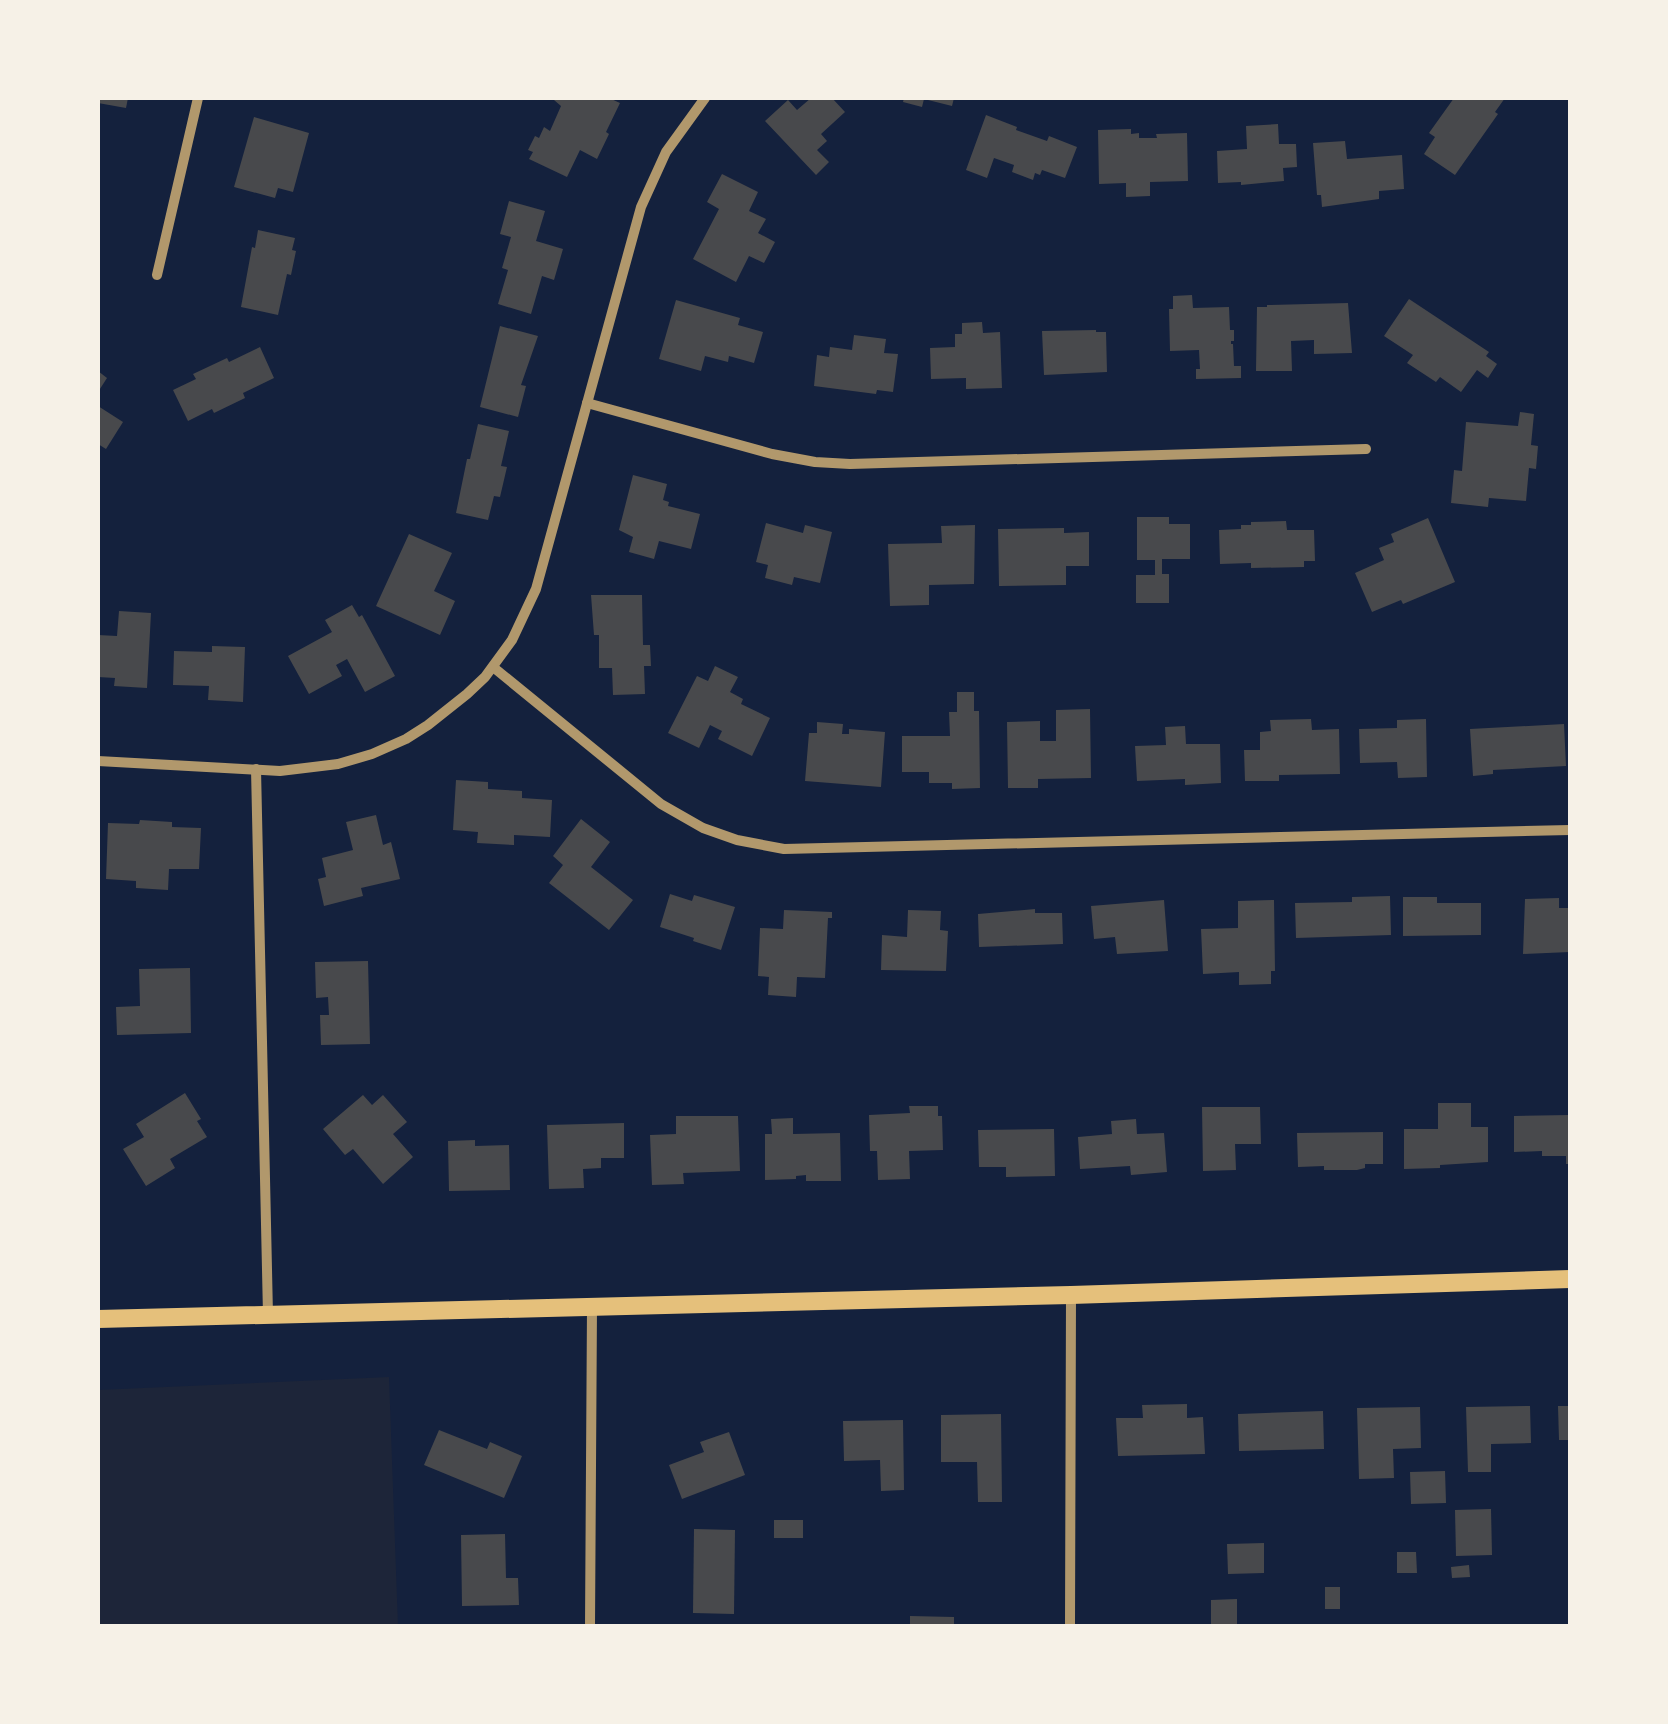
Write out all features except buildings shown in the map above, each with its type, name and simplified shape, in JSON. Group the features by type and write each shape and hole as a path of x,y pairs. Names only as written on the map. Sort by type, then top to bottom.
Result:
{"main road":[{"path":"98,1319 1071,1295 1570,1278"}],"street":[{"path":"157,275 198,98"},
{"path":"98,761 269,771 304,769 372,754 428,725 467,694 492,667 512,640 536,589 641,207 666,152 705,98"},
{"path":"587,403 789,458 850,464 1366,450"},
{"path":"492,667 661,804 703,828 737,840 784,848 1570,830"},
{"path":"256,769 268,1315"},
{"path":"1070,1626 1071,1295"},
{"path":"590,1626 592,1306"}],"shaded area":[{"path":"389,1377 398,1626 98,1626 98,1390"}]}
